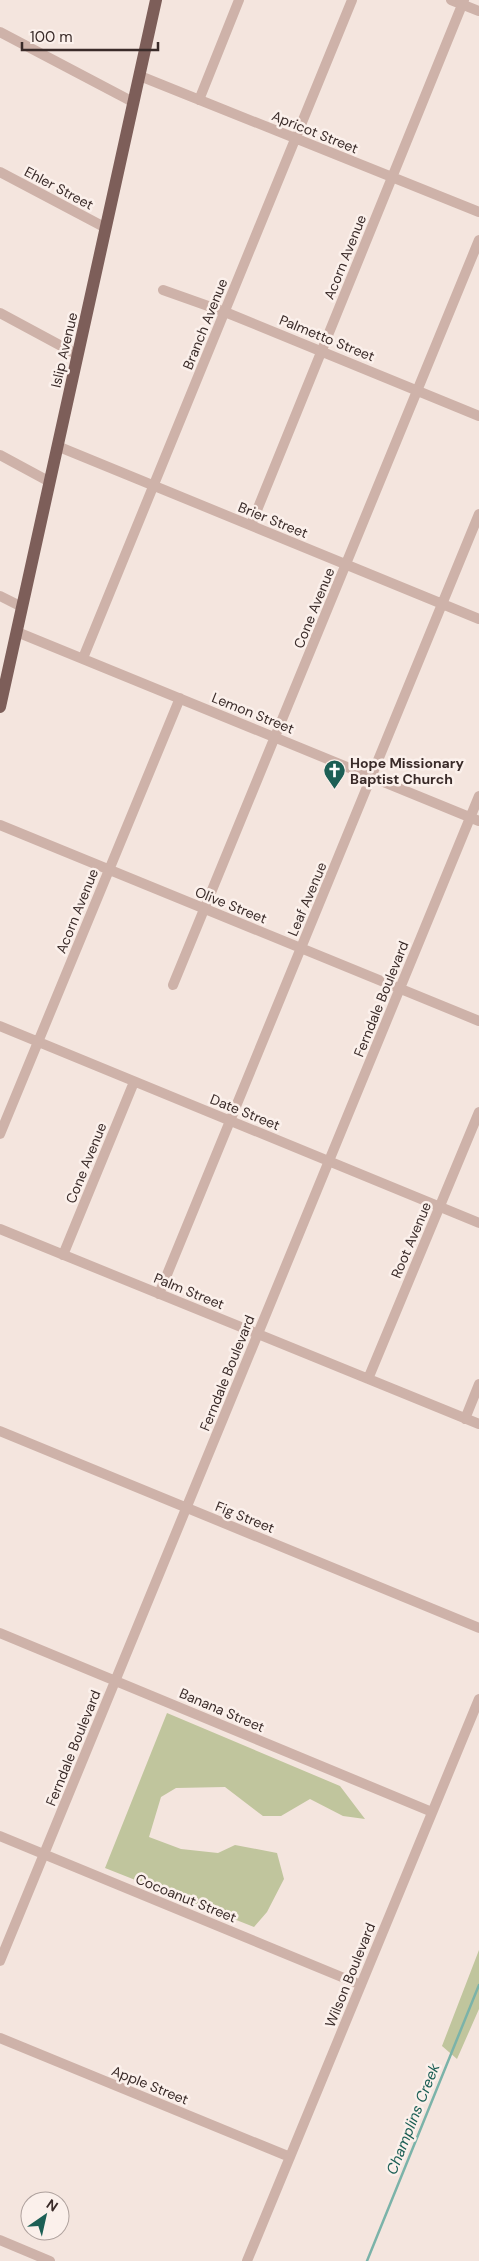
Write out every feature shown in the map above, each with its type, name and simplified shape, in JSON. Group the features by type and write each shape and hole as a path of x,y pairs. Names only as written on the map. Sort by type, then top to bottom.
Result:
{"main road":[{"name":"Islip Avenue","path":"0,707 156,0"}],"street":[{"path":"199,100 239,0"},
{"name":"Branch Avenue","path":"83,658 352,0"},
{"path":"451,0 463,2 479,11"},
{"name":"Acorn Avenue","path":"251,525 463,2"},
{"path":"0,32 133,102"},
{"name":"Apricot Street","path":"140,76 479,212"},
{"name":"Ehler Street","path":"0,172 106,228"},
{"name":"Cone Avenue","path":"173,985 479,240"},
{"name":"Palmetto Street","path":"163,290 225,312 479,416"},
{"path":"0,313 78,355"},
{"name":"Brier Street","path":"57,446 479,619"},
{"path":"0,455 50,482"},
{"name":"Leaf Avenue","path":"159,1294 373,777 479,514"},
{"path":"0,596 22,608"},
{"name":"Lemon Street","path":"16,632 475,819"},
{"name":"Acorn Avenue","path":"0,1134 180,698"},
{"name":"Ferndale Boulevard","path":"0,1961 399,989 475,819 479,796"},
{"name":"Olive Street","path":"0,825 479,1021"},
{"name":"Date Street","path":"0,1026 479,1223"},
{"name":"Cone Avenue","path":"63,1255 134,1082"},
{"name":"Root Avenue","path":"368,1379 479,1112"},
{"name":"Palm Street","path":"0,1229 479,1424"},
{"path":"465,1418 479,1384"},
{"name":"Fig Street","path":"0,1431 479,1628"},
{"name":"Banana Street","path":"0,1633 432,1812"},
{"name":"Wilson Boulevard","path":"247,2261 479,1699"},
{"name":"Cocoanut Street","path":"0,1836 361,1984"},
{"name":"Apple Street","path":"0,2038 290,2157"},
{"path":"0,2240 50,2261"}],"green space":[{"path":"167,1713 340,1786 365,1819 343,1816 310,1799 281,1816 263,1816 225,1787 176,1788 161,1797 149,1837 181,1849 218,1853 235,1845 277,1853 284,1879 267,1912 254,1927 105,1868"},
{"path":"479,1950 479,2009 457,2059 442,2046"}],"waterway":[{"name":"Champlins Creek","path":"367,2261 479,1985"}],"place":[{"name":"Hope Missionary Baptist Church","path":"334,790"}]}
